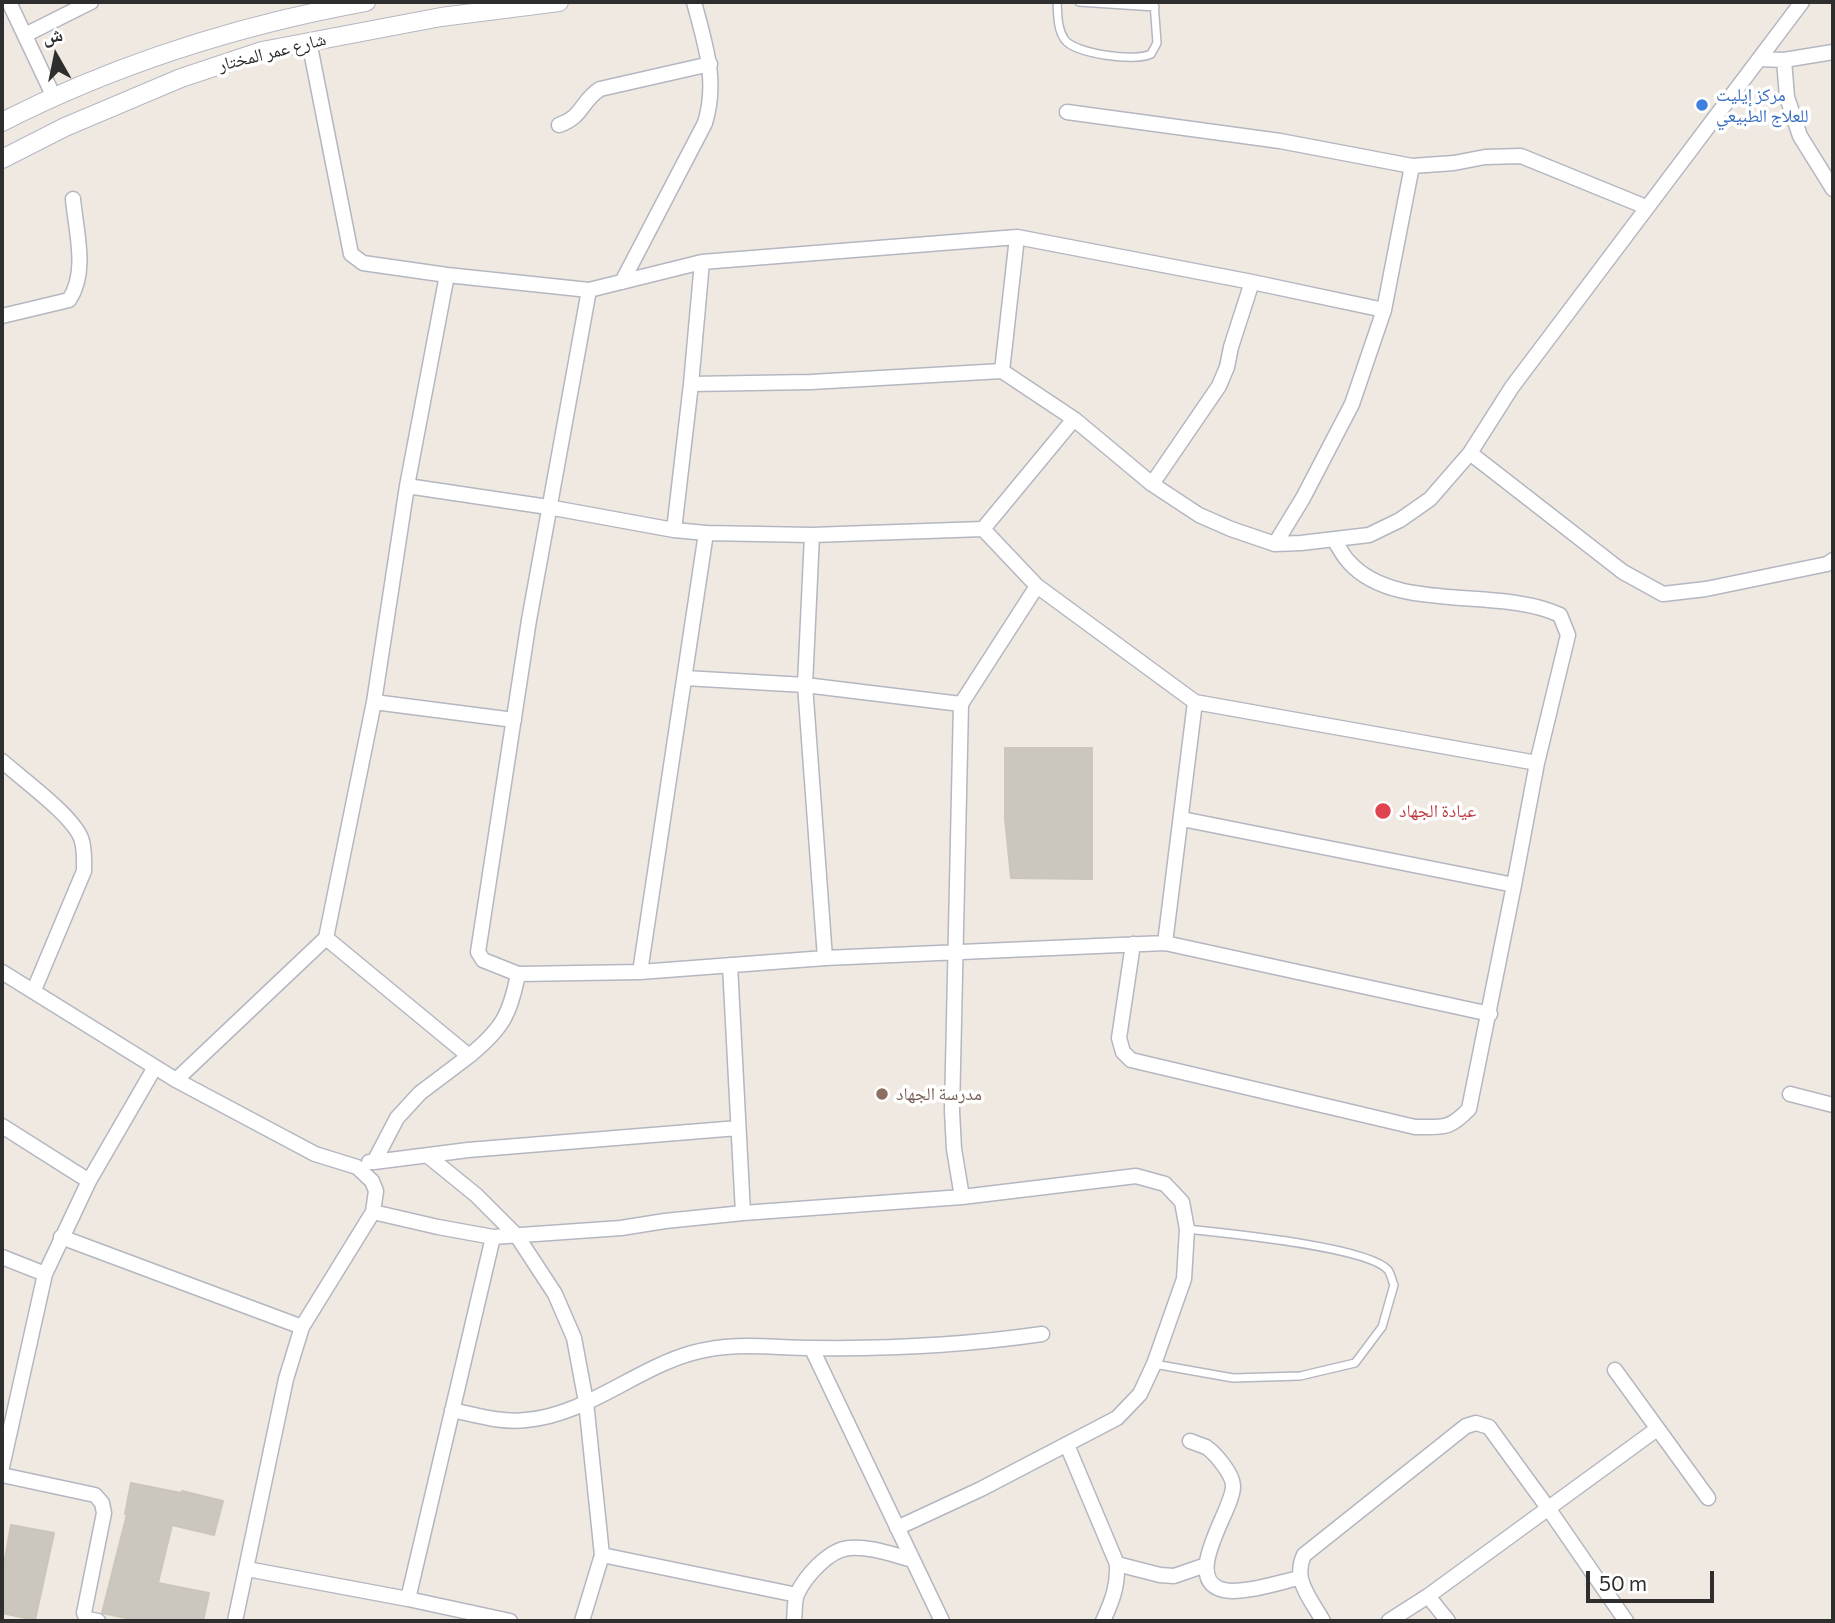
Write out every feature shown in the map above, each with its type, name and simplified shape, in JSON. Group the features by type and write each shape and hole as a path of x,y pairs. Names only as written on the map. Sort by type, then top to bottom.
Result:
{"street":[{"path":"9,2 53,95"},
{"path":"25,35 92,2"},
{"name":"شارع عمر المختار","path":"2,122 53,95 178,49 319,10 366,2"},
{"name":"شارع عمر المختار","path":"2,159 65,127 181,78 262,51 441,17 559,2"},
{"path":"622,282 705,124 711,104 710,64 694,2"},
{"path":"691,384 811,382 1002,371 1074,419 1152,484 1199,515 1231,530 1275,544 1369,535 1400,520 1430,499 1470,453 1512,387 1802,2"},
{"path":"309,41 351,254 363,263 589,290 702,262 1017,237 1384,310"},
{"path":"1759,59 1784,60 1833,52"},
{"path":"1784,60 1787,97 1800,136 1831,185"},
{"path":"559,125 572,121 589,96 600,89 710,64"},
{"path":"1067,113 1280,141 1412,166 1521,156 1646,207"},
{"path":"1275,544 1303,498 1352,404 1384,310 1412,166"},
{"path":"2,316 69,300 76,289 80,273 73,199"},
{"path":"1002,371 1017,237"},
{"path":"674,530 702,262"},
{"path":"176,1080 326,938 374,702 407,486 447,275"},
{"path":"1152,484 1219,386 1252,282"},
{"path":"589,290 548,508 514,720 478,952 483,960 518,974 640,972 825,958 1165,943 1490,1014"},
{"path":"407,486 706,533 812,535 983,529 1074,419"},
{"path":"1470,453 1623,572 1663,594 1706,589 1827,564 1833,560"},
{"path":"983,529 1037,586 1195,702 1537,763"},
{"path":"640,972 706,533"},
{"path":"812,535 805,685 825,958"},
{"path":"1133,944 1119,1038 1123,1052 1130,1060 1415,1127 1440,1127 1456,1123 1469,1109 1490,1014 1537,763 1568,635 1560,615 1541,606 1418,594 1387,587 1364,576 1348,562 1334,540"},
{"path":"962,1197 954,1149 952,1111 961,704 1037,586"},
{"path":"684,678 805,685 961,704"},
{"path":"374,702 514,720"},
{"path":"1165,943 1195,702"},
{"path":"2,761 71,822 80,837 84,853 85,871 34,990"},
{"path":"1182,819 1514,885"},
{"path":"326,938 469,1056"},
{"path":"730,965 743,1213"},
{"path":"2,972 176,1080 276,1135 315,1154 357,1167 372,1181 376,1191 373,1212 302,1327 286,1379 235,1621"},
{"path":"374,1162 397,1118 427,1087 486,1042 505,1018 512,1004 518,974"},
{"path":"2,1468 45,1273 89,1181 155,1067"},
{"path":"1790,1094 1833,1105"},
{"path":"2,1126 89,1181"},
{"path":"347,1165 468,1150 738,1128"},
{"path":"428,1156 476,1195 517,1236 555,1294 574,1338 586,1402 602,1555 582,1621"},
{"path":"373,1212 492,1237 621,1228 665,1220 743,1213 962,1197 1136,1177 1165,1184 1182,1202 1187,1229 1184,1279 1154,1364 1140,1394 1117,1418 1068,1445 897,1528"},
{"path":"61,1237 302,1327"},
{"path":"408,1599 492,1237"},
{"path":"2,1257 45,1273"},
{"path":"452,1410 524,1421 558,1415 643,1371 693,1352 747,1344 812,1349 964,1344 1042,1334"},
{"path":"812,1349 942,1621"},
{"path":"1615,1370 1707,1498"},
{"path":"1323,1621 1300,1578 1298,1567 1304,1555 1465,1426 1476,1423 1489,1427 1626,1621"},
{"path":"1390,1621 1657,1429"},
{"path":"1190,1441 1208,1448 1234,1483 1206,1565 1209,1580 1219,1589 1240,1590 1300,1578"},
{"path":"1068,1445 1117,1564 1115,1596 1103,1621"},
{"path":"2,1475 95,1495 102,1503 104,1513 84,1613 87,1619 98,1621"},
{"path":"794,1621 797,1595 813,1572 829,1557 847,1548 870,1549 913,1560"},
{"path":"602,1555 797,1595"},
{"path":"1117,1564 1174,1576 1206,1565"},
{"path":"247,1569 510,1621"},
{"path":"1428,1596 1448,1621"}],"lane":[{"path":"1057,2 1060,28 1069,44 1080,50 1139,58 1151,54 1157,43 1155,4 1079,2"},
{"path":"1154,1364 1233,1378 1300,1376 1355,1363 1382,1326 1394,1285 1387,1269 1367,1259 1297,1242 1187,1229"}],"building":[{"path":"1005,748 1092,748 1092,879 1011,878 1005,819"},
{"path":"131,1483 223,1501 214,1535 172,1525 158,1583 209,1593 203,1621 141,1621 102,1613 127,1514"},
{"path":"11,1525 54,1533 35,1620 2,1613 2,1575"}],"place":[{"name":"مركز إيليت للعلاج الطبيعي","path":"1702,105"},
{"name":"عيادة الجهاد","path":"1383,811"},
{"name":"مدرسة الجهاد","path":"882,1094"}]}
